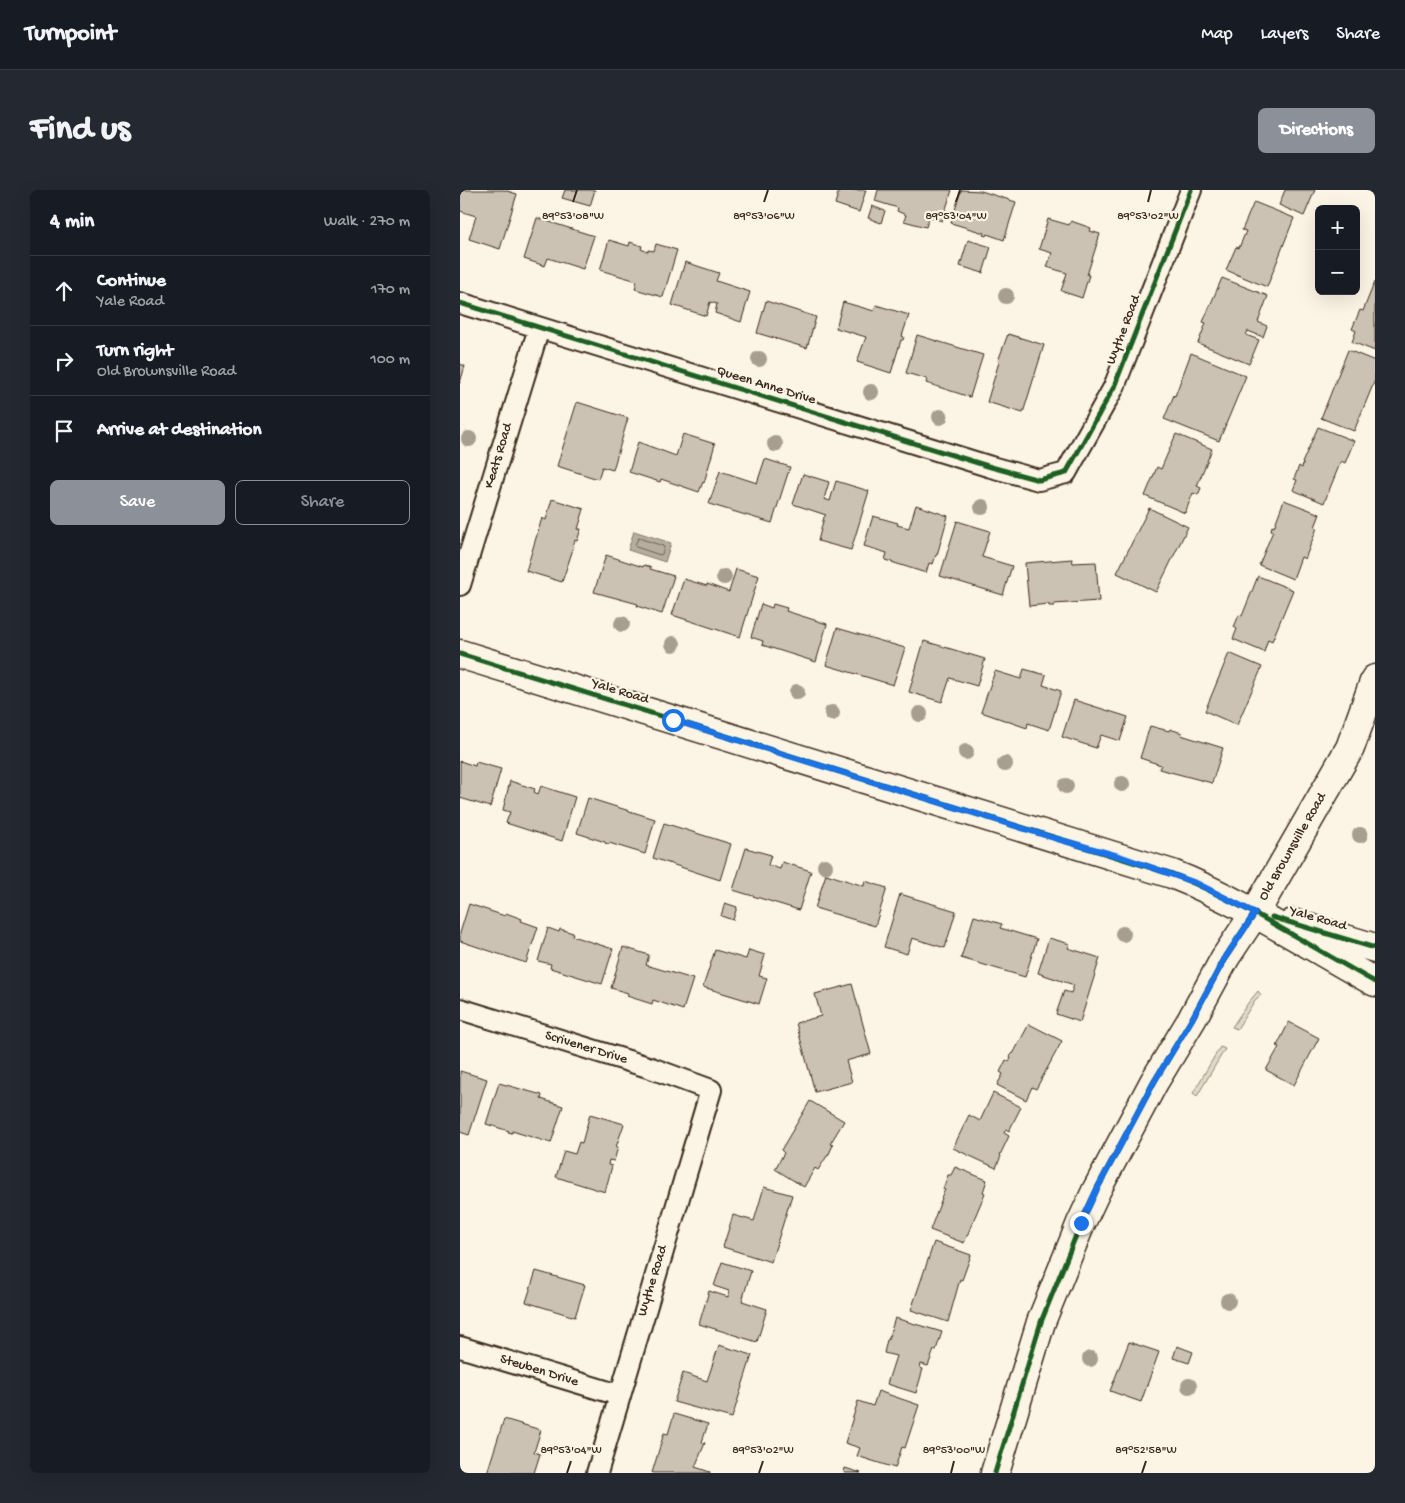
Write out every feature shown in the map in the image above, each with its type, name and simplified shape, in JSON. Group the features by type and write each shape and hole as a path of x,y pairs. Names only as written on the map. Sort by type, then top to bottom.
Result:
{"main road":[{"name":"Yale Road","path":"460,654 1044,836 1122,857 1196,883 1255,913 1375,982"},
{"name":"Old Brownsville Road","path":"995,1473 1038,1331 1081,1223 1097,1189 1154,1082 1192,1019 1225,958 1255,913 1350,748 1375,679"},
{"name":"Yale Road","path":"1255,913 1375,948"}],"street":[{"name":"Wythe Road","path":"1066,473 1114,387 1183,192"},
{"name":"Queen Anne Drive","path":"460,303 999,470 1039,480 1066,473"},
{"name":"Keats Road","path":"460,585 539,328"},
{"name":"Scrivener Drive","path":"460,1010 651,1068 711,1090"},
{"name":"Wythe Road","path":"597,1473 711,1090"},
{"name":"Steuben Drive","path":"460,1346 619,1395"}],"shaded area":[{"path":"1258,991 1261,995 1255,1000 1237,1029 1232,1027 1248,1003"},
{"path":"1220,1047 1225,1049 1197,1096 1193,1093"}],"water":[{"path":"634,531 671,543 665,562 628,550"}],"building":[{"path":"460,190 504,190 517,194 500,249 469,239 476,216 460,211"},
{"path":"565,190 595,190 590,206 562,198"},
{"path":"839,190 866,190 859,212 835,204"},
{"path":"878,190 952,190 942,221 929,217 926,227 904,221 906,215 897,211 898,208 875,201"},
{"path":"961,190 981,191 1016,202 1004,240 987,234 986,236 983,235 984,233 951,223"},
{"path":"1285,190 1315,190 1304,216 1279,205"},
{"path":"1254,202 1294,218 1267,287 1226,270 1236,247 1239,248 1246,231 1242,230"},
{"path":"872,206 885,211 881,223 868,218"},
{"path":"537,218 594,236 583,269 548,258 545,266 524,259"},
{"path":"1048,219 1069,225 1071,221 1091,228 1090,231 1100,234 1082,298 1061,291 1067,273 1047,267 1052,253 1039,249"},
{"path":"609,240 629,246 630,242 642,246 641,249 648,252 648,250 654,251 656,244 677,250 663,297 635,289 637,281 600,270"},
{"path":"968,240 991,247 983,273 960,266"},
{"path":"685,262 719,273 716,281 750,292 741,322 715,313 717,304 710,302 706,316 672,305"},
{"path":"1222,278 1268,296 1258,322 1267,326 1263,337 1248,331 1246,335 1259,340 1249,364 1198,343 1206,323 1203,322"},
{"path":"1375,281 1375,351 1352,342 1356,331 1352,329 1360,310 1363,311"},
{"path":"766,301 816,317 807,348 757,333"},
{"path":"843,302 874,311 876,305 909,315 902,336 904,337 901,340 891,373 857,362 866,337 836,328"},
{"path":"1008,334 1044,345 1023,413 987,402 998,361"},
{"path":"917,335 983,355 970,397 926,383 927,379 906,373"},
{"path":"1348,350 1375,361 1375,380 1354,431 1321,418"},
{"path":"1191,353 1246,376 1219,441 1164,419"},
{"path":"460,364 465,366 460,383"},
{"path":"577,402 628,418 613,470 602,467 598,479 557,466"},
{"path":"1318,427 1354,441 1345,463 1341,461 1324,503 1293,490 1297,480 1294,479 1299,466 1302,468 1302,463"},
{"path":"683,434 715,444 704,483 699,492 661,479 660,482 629,472 638,442 676,456"},
{"path":"1176,434 1212,449 1197,486 1201,488 1198,495 1193,493 1185,513 1145,496 1157,467 1161,469"},
{"path":"765,459 790,467 772,523 709,504 720,471 757,483"},
{"path":"803,474 829,482 824,499 830,501 836,481 869,491 851,550 818,541 826,515 793,504"},
{"path":"552,499 584,509 578,529 581,529 577,541 575,540 562,582 526,571 542,518 546,520"},
{"path":"1284,500 1320,514 1315,527 1317,528 1305,559 1301,557 1293,579 1259,565 1273,531 1271,530 1272,526 1274,527"},
{"path":"916,505 948,516 937,555 933,564 929,563 926,573 885,560 887,553 864,546 873,516 909,528"},
{"path":"1149,508 1188,527 1156,592 1117,573"},
{"path":"957,521 990,531 982,557 1012,566 1003,595 940,576"},
{"path":"606,555 643,567 644,565 651,567 650,569 674,576 662,614 637,606 638,604 594,592"},
{"path":"1072,559 1073,563 1096,562 1099,601 1054,604 1054,606 1049,606 1049,604 1029,606 1025,563"},
{"path":"736,569 759,576 740,637 672,615 684,579 707,586 707,584 729,592"},
{"path":"1258,576 1293,590 1272,641 1268,639 1264,652 1233,639 1237,629 1234,627 1239,615 1242,616"},
{"path":"761,604 772,608 773,604 787,608 786,611 827,624 816,662 762,645 763,641 751,637"},
{"path":"837,628 905,648 893,685 826,665"},
{"path":"924,641 985,659 977,686 950,678 942,702 909,692"},
{"path":"1229,653 1262,667 1237,725 1205,711"},
{"path":"1024,669 1046,675 1043,685 1061,691 1049,730 1028,723 1027,728 981,712 995,671 1021,679"},
{"path":"1074,700 1128,717 1120,741 1101,735 1096,748 1062,737"},
{"path":"1150,726 1169,731 1170,729 1182,733 1181,735 1223,748 1212,783 1159,769 1161,765 1140,758"},
{"path":"460,761 475,766 476,762 501,769 490,807 460,798"},
{"path":"510,781 535,789 534,792 538,794 541,786 575,797 562,841 506,823 510,812 503,810"},
{"path":"588,798 655,819 645,854 577,833"},
{"path":"664,823 731,844 720,880 653,858"},
{"path":"746,848 771,855 768,865 780,869 782,862 811,871 799,910 733,890"},
{"path":"826,874 864,886 865,881 887,888 875,926 815,908"},
{"path":"900,894 956,911 945,948 912,938 907,954 884,947"},
{"path":"725,903 737,907 733,920 721,916"},
{"path":"469,904 505,916 506,913 538,927 526,963 460,941 460,933"},
{"path":"974,916 1002,924 1000,928 1037,939 1025,977 961,958"},
{"path":"548,928 559,932 560,929 573,933 572,936 613,949 602,984 550,968 551,964 538,961"},
{"path":"1049,938 1070,944 1068,948 1100,958 1080,1022 1056,1014 1064,991 1071,993 1074,985 1038,973"},
{"path":"623,947 649,955 646,965 693,979 683,1010 653,1000 652,1004 627,996 628,993 611,988"},
{"path":"715,950 746,959 749,950 765,955 759,976 767,978 759,1004 703,987"},
{"path":"852,984 871,1054 846,1061 852,1082 815,1092 796,1023 821,1016 815,994"},
{"path":"1289,1022 1319,1038 1294,1085 1266,1070 1279,1047 1277,1046"},
{"path":"1029,1024 1062,1041 1036,1089 1032,1087 1026,1100 997,1085 1003,1074 1000,1072 1006,1060 1009,1062 1012,1053"},
{"path":"460,1071 487,1079 469,1135 460,1132"},
{"path":"499,1083 542,1095 541,1099 563,1106 551,1143 512,1131 512,1133 508,1132 486,1124"},
{"path":"993,1093 1021,1107 1009,1131 1006,1129 1004,1133 1009,1136 996,1168 953,1148 969,1115 980,1121"},
{"path":"810,1101 844,1121 830,1144 833,1145 828,1156 818,1170 815,1168 804,1187 775,1169 784,1153 781,1150"},
{"path":"590,1114 624,1124 616,1147 618,1147 614,1161 609,1160 608,1165 612,1166 605,1192 556,1177 564,1151 575,1154 579,1142 582,1143"},
{"path":"955,1167 987,1180 983,1192 985,1193 964,1243 930,1230 945,1190 943,1189 948,1175 951,1175"},
{"path":"764,1187 792,1195 771,1262 723,1247 733,1215 754,1221"},
{"path":"934,1242 971,1255 962,1280 960,1279 948,1322 911,1310"},
{"path":"722,1262 751,1271 742,1301 767,1309 757,1342 699,1324 709,1291 728,1297 729,1291 714,1286"},
{"path":"536,1271 585,1285 575,1317 526,1302"},
{"path":"895,1318 942,1332 928,1366 921,1364 920,1368 923,1369 916,1393 887,1384 896,1356 884,1353"},
{"path":"1129,1342 1159,1352 1141,1402 1110,1391"},
{"path":"719,1345 752,1355 732,1418 674,1402 683,1373 707,1381"},
{"path":"1177,1346 1193,1352 1189,1363 1173,1358"},
{"path":"878,1391 919,1405 905,1448 902,1447 895,1468 857,1456 860,1448 845,1443 858,1401 873,1406"},
{"path":"674,1414 708,1424 702,1442 705,1443 695,1467 710,1473 652,1473 664,1433 668,1434"},
{"path":"504,1419 541,1430 534,1452 540,1454 534,1473 487,1473"},
{"path":"845,1468 861,1473 844,1473"}],"cycle path":[{"path":"460,303 991,467 1039,480 1066,473 1114,387 1191,190"},
{"path":"460,654 1172,874 1224,897 1375,982"},
{"path":"995,1473 1041,1322 1081,1223 1154,1082 1192,1019 1225,958 1255,913"},
{"path":"1272,917 1375,948"}],"route":[{"path":"673,720 1054,838 1122,857 1196,883 1255,913 1225,958 1192,1019 1154,1082 1081,1223"}]}
